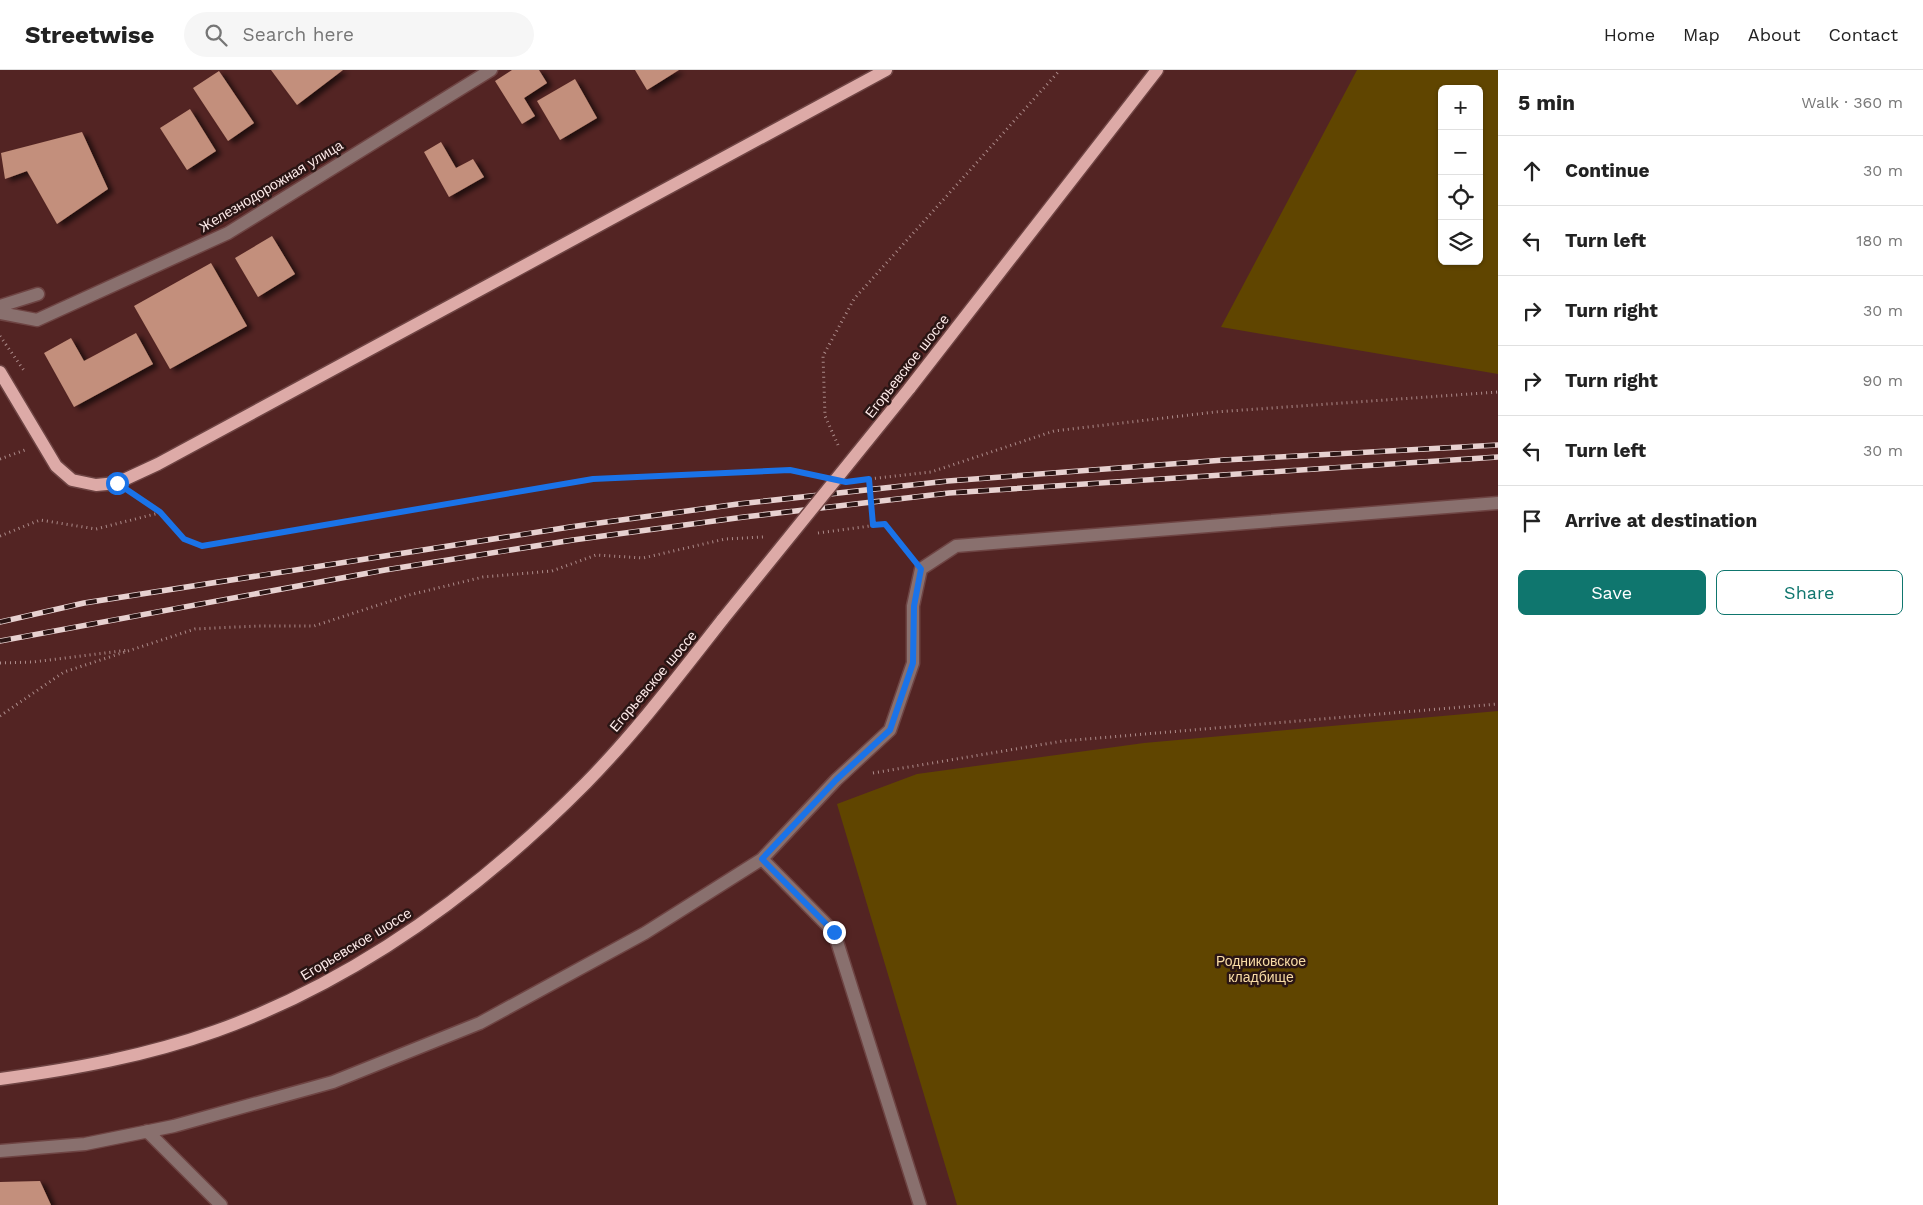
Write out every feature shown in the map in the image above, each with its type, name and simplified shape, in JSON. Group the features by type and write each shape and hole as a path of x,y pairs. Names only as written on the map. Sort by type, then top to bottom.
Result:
{"main road":[{"path":"0,372 56,466 72,480 96,485 117,483 158,464 886,70"},
{"name":"Егорьевское шоссе","path":"0,1079 113,1061 216,1030 268,1010 316,987 406,934 492,871 581,788 631,733 909,389 1157,70"}],"street":[{"name":"Железнодорожная улица","path":"0,313 37,320 228,233 491,70"},
{"path":"0,306 38,294"},
{"path":"0,1151 85,1144 174,1126 333,1082 480,1023 645,932 762,859 836,780 890,730 913,663 914,606 921,569 956,546 1498,503"},
{"path":"762,859 834,932 920,1205"},
{"path":"147,1131 221,1205"}],"path":[{"path":"840,451 825,416 822,356 854,299 1060,70"},
{"path":"854,481 931,472 1054,431 1215,412 1498,392"},
{"path":"0,459 30,448"},
{"path":"117,483 160,512 184,539 202,546 593,479 790,470 818,476"},
{"path":"862,474 869,479 873,525"},
{"path":"0,536 40,520 96,529 160,512"},
{"path":"814,533 885,524 921,569"},
{"path":"0,716 64,672 195,630 258,626 314,626 409,595 483,577 552,571 596,556 643,558 725,539 769,537"},
{"path":"0,663 32,662 136,649"},
{"path":"836,780 1063,741 1498,704"}],"green space":[{"path":"1357,70 1498,70 1498,374 1221,327"},
{"name":"Родниковское кладбище","path":"1498,711 1498,1205 957,1205 837,804 917,774 1144,743"}],"building":[{"path":"271,70 343,70 297,105"},
{"path":"512,70 539,70 547,83 524,98 535,116 522,124 495,81"},
{"path":"635,70 679,70 647,90"},
{"path":"219,71 254,123 228,141 193,88"},
{"path":"575,79 597,118 560,140 537,101"},
{"path":"190,109 216,151 187,170 160,128"},
{"path":"82,132 108,189 57,224 27,171 5,179 1,153"},
{"path":"441,142 456,168 473,159 484,177 449,197 424,152"},
{"path":"272,236 295,274 258,297 235,258"},
{"path":"211,263 247,326 170,369 134,306"},
{"path":"136,333 153,364 74,407 44,353 71,338 84,361"},
{"path":"40,1181 51,1205 0,1205 0,1182"}],"railway":[{"path":"0,622 84,603 570,527 738,504 948,481 1224,460 1498,445"},
{"path":"0,641 385,570 573,540 744,517 949,493 1498,457"}],"route":[{"path":"117,483 160,512 184,539 202,546 593,479 790,470 846,482 869,479 873,525 885,524 921,569 914,606 913,663 890,730 836,780 762,859 834,932"}]}
